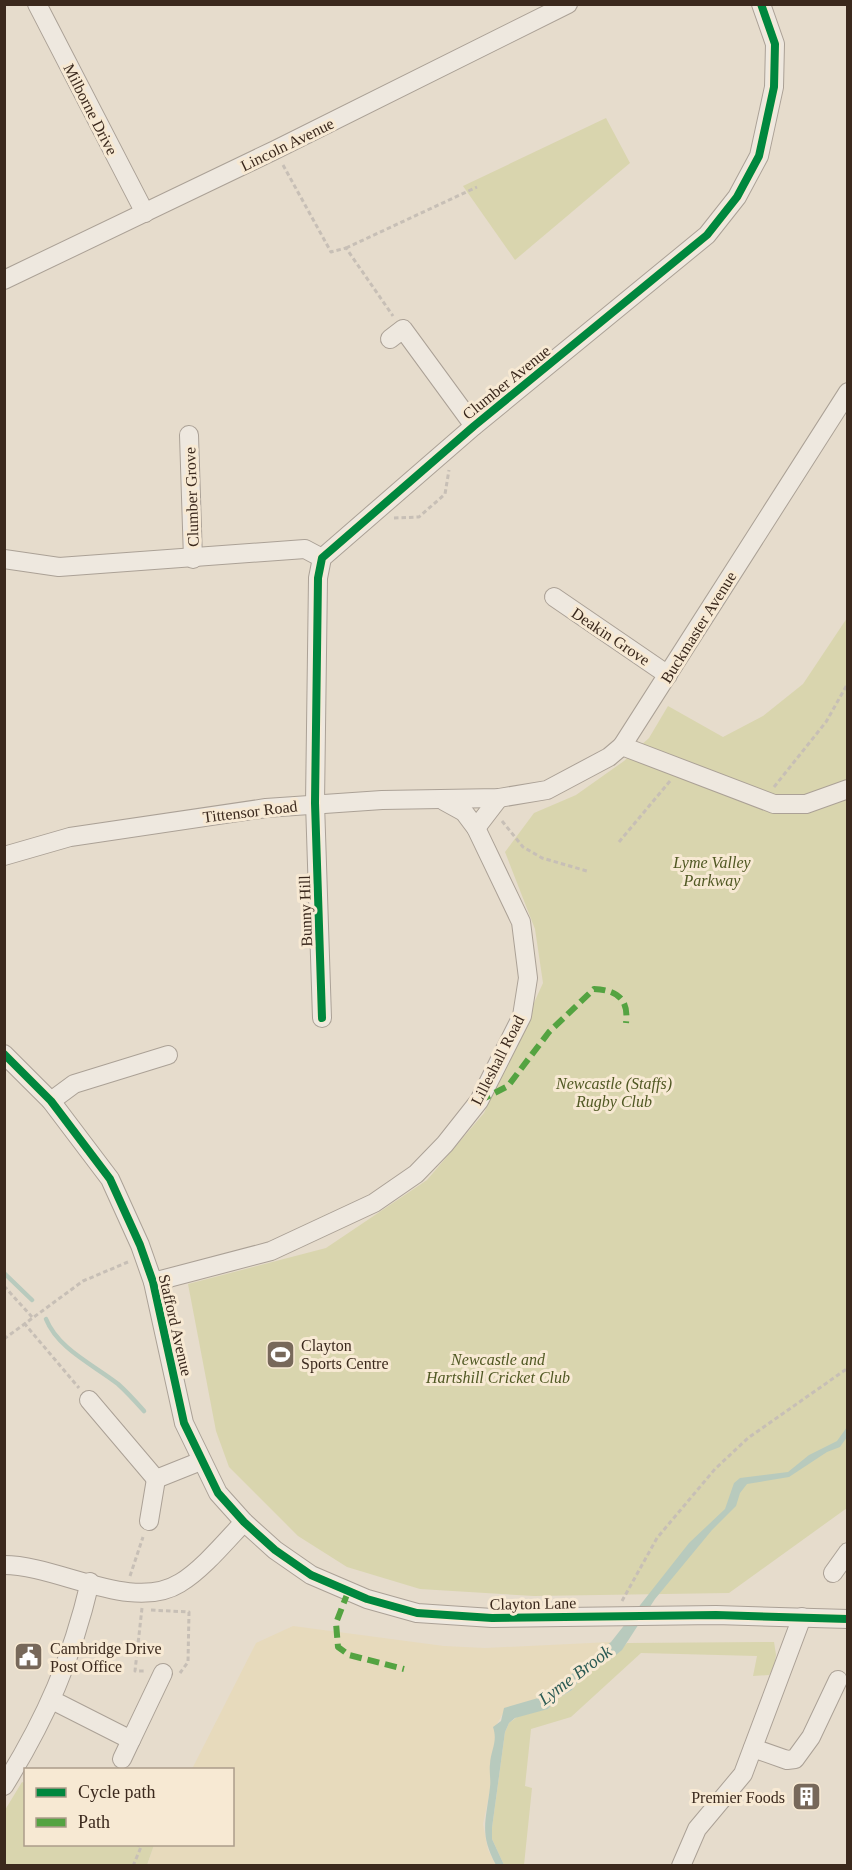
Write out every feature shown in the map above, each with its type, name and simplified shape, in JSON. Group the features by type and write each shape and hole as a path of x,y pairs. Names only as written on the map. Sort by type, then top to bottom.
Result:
{"street":[{"name":"Milborne Drive","path":"37,4 145,213"},
{"name":"Lincoln Avenue","path":"4,280 275,150 568,4"},
{"name":"Clumber Avenue","path":"322,558 474,426 707,235 737,197 759,156 774,87 775,44 761,4"},
{"path":"396,334 474,426"},
{"name":"Buckmaster Avenue","path":"495,803 547,790 582,773 622,746 848,392"},
{"name":"Clumber Grove","path":"189,435 193,559"},
{"path":"4,559 59,567 193,559 305,549 322,558 318,578 315,803"},
{"name":"Deakin Grove","path":"554,597 668,675"},
{"path":"622,746 763,800 791,806 806,804 848,789"},
{"name":"Tittensor Road","path":"4,856 81,835 159,822 315,803 442,800 495,803"},
{"name":"Lilleshall Road","path":"153,1282 272,1251 374,1203 416,1174 445,1144 479,1101 522,1016 528,978 521,922 476,828 464,812 442,800"},
{"name":"Bunny Hill","path":"315,803 322,1018"},
{"path":"476,828 495,803"},
{"name":"Stafford Avenue","path":"4,1054 51,1101 110,1179 144,1255 153,1282 184,1423 218,1493 244,1522"},
{"path":"51,1101 74,1084 168,1055"},
{"path":"89,1400 156,1479"},
{"path":"156,1479 201,1461"},
{"path":"149,1521 156,1479"},
{"path":"4,1565 90,1582 124,1592 142,1602 182,1582 244,1522"},
{"name":"Clayton Lane","path":"244,1522 275,1550 311,1575 367,1599 417,1613 492,1618 619,1616 848,1618"},
{"path":"833,1573 848,1552"},
{"path":"4,1786 10,1765 52,1700 77,1636 90,1582"},
{"path":"681,1866 697,1829 743,1774 802,1617"},
{"path":"122,1759 163,1673"},
{"path":"753,1748 787,1760 795,1759 811,1737 838,1680"},
{"path":"52,1700 131,1740"}],"path":[{"path":"275,150 331,252 346,248 477,187"},
{"path":"346,248 396,334"},
{"path":"367,519 419,517 445,494 452,445"},
{"path":"763,800 826,722 848,683"},
{"path":"619,842 681,769"},
{"path":"495,803 523,847 542,858 587,871"},
{"path":"4,1339 84,1281 144,1255"},
{"path":"4,1286 32,1317"},
{"path":"24,1323 89,1400"},
{"path":"619,1616 657,1538 714,1469 748,1438 848,1368"},
{"path":"124,1592 149,1521"},
{"path":"142,1602 189,1612 188,1662 180,1673 163,1673 135,1671 142,1602"},
{"path":"133,1866 141,1847 138,1846"}],"shaded area":[{"path":"293,1626 444,1646 485,1648 611,1642 545,1696 502,1715 497,1724 496,1745 491,1758 491,1786 483,1824 488,1850 496,1865 147,1866 154,1846 234,1846 234,1768 193,1768 256,1643"}],"green space":[{"path":"606,118 630,163 515,260 463,186"},
{"path":"847,618 847,1508 729,1593 534,1596 420,1589 347,1567 298,1536 229,1467 216,1431 188,1284 326,1248 427,1180 484,1113 543,983 535,929 505,852 534,813 576,795 624,761 649,738 668,706 723,737 763,716 803,684"},
{"path":"774,1642 776,1655 774,1667 769,1675 753,1676 757,1656 641,1653 571,1717 531,1729 525,1786 532,1788 524,1865 504,1865 492,1839 492,1828 505,1732 509,1723 521,1714 548,1709 557,1699 572,1690 582,1676 597,1665 611,1659 627,1643"},
{"path":"22,1782 24,1783 24,1846 154,1846 147,1865 5,1865 5,1810"}],"water":[{"name":"Lyme Brook","path":"847,1427 847,1437 840,1447 827,1452 789,1477 747,1484 740,1493 736,1506 712,1530 655,1599 622,1650 582,1676 572,1690 557,1699 548,1709 515,1718 509,1723 505,1732 492,1828 492,1839 504,1865 496,1865 487,1844 485,1827 490,1764 495,1741 493,1727 501,1721 504,1708 545,1696 611,1642 689,1543 725,1509 734,1483 740,1478 788,1472 809,1455 837,1441"}],"waterway":[{"path":"4,1273 32,1300"},
{"path":"46,1319 52,1330 68,1348 118,1384 144,1411"}],"marked path":[{"path":"479,1101 508,1086 549,1032 594,989 609,991 620,997 626,1008 626,1023"},
{"path":"348,1592 336,1623 338,1647 349,1655 404,1669"}],"cycle path":[{"path":"322,1018 315,803 318,578 322,558 474,426 707,235 737,197 759,156 774,87 775,44 761,4"},
{"path":"4,1054 51,1101 110,1179 140,1245 153,1282 184,1423 218,1493 244,1522 275,1550 311,1575 367,1599 417,1613 492,1618 716,1615 848,1619"}],"place":[{"name":"Clayton Sports Centre","path":"280,1354"},
{"name":"Cambridge Drive Post Office","path":"29,1657"},
{"name":"Premier Foods","path":"806,1797"}],"park label":[{"name":"Lyme Valley Parkway","path":"712,871"},
{"name":"Newcastle (Staffs) Rugby Club","path":"614,1092"},
{"name":"Newcastle and Hartshill Cricket Club","path":"498,1368"}]}
